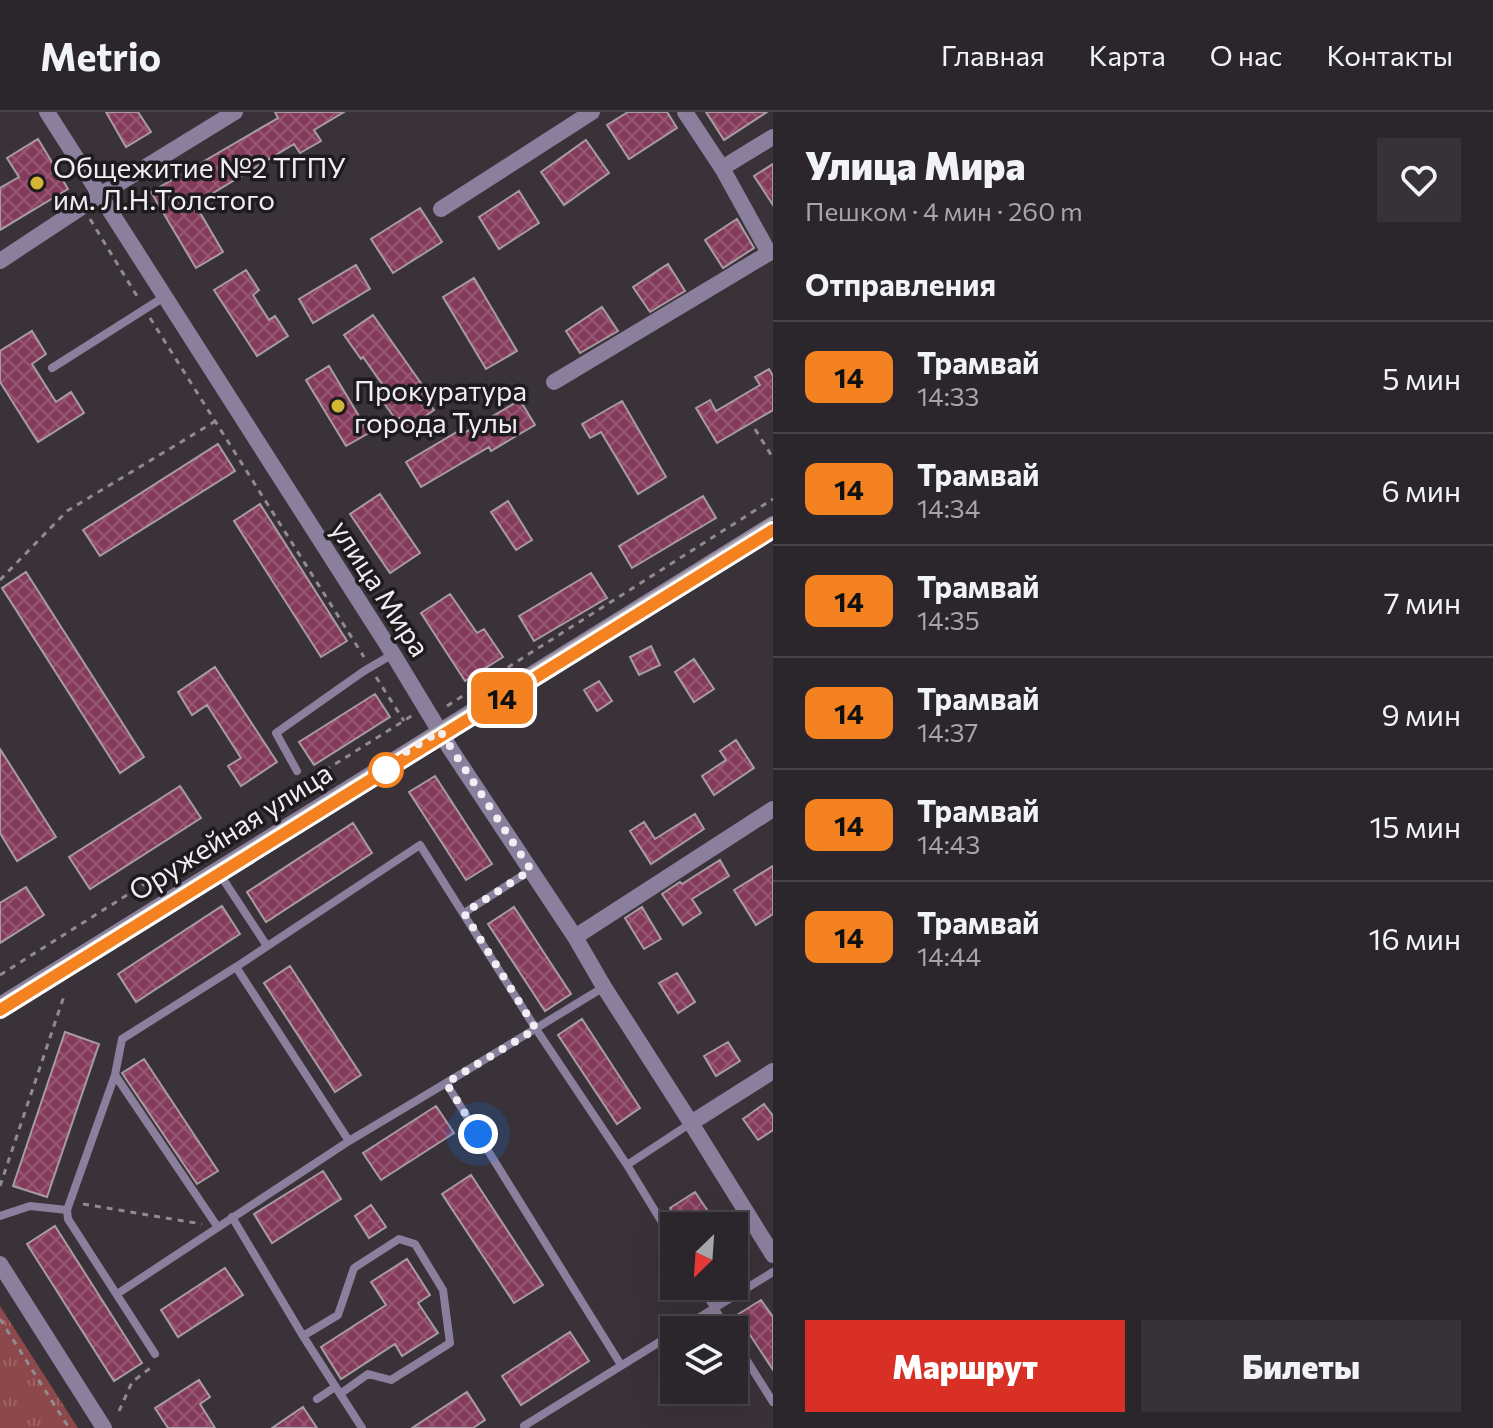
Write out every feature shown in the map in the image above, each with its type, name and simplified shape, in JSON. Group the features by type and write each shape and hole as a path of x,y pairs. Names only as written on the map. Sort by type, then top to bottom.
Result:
{"street":[{"name":"улица Мира","path":"47,112 440,731 575,937 773,1255"},
{"path":"0,261 235,112"},
{"path":"441,209 592,112"},
{"path":"554,382 769,253 722,168 685,112"},
{"path":"722,168 773,137"},
{"name":"Оружейная улица","path":"0,1005 773,524"},
{"path":"575,937 773,809"},
{"path":"691,1123 773,1071"},
{"path":"0,1264 104,1428"}],"lane":[{"path":"52,368 164,297"},
{"path":"297,771 276,733 393,654"},
{"path":"155,1354 68,1219 68,1206 115,1075 122,1039 420,845 660,1219"},
{"path":"217,870 267,946"},
{"path":"464,913 531,870"},
{"path":"236,967 349,1141"},
{"path":"117,1294 349,1141 604,987"},
{"path":"115,1075 217,1226"},
{"path":"446,1083 621,1365"},
{"path":"627,1165 691,1123"},
{"path":"0,1216 30,1206 68,1206"},
{"path":"232,1217 362,1428"},
{"path":"303,1336 338,1315 354,1268 399,1239 415,1244 443,1290 450,1343 391,1380 368,1374 317,1399"},
{"path":"703,1316 773,1272"},
{"path":"710,1300 719,1316"},
{"path":"523,1427 660,1341"},
{"path":"748,1362 773,1402"}],"path":[{"path":"0,975 404,721 214,422 90,219"},
{"path":"0,580 67,511 214,422"},
{"path":"755,429 773,458"},
{"path":"447,706 773,499"},
{"path":"0,1186 64,996"},
{"path":"68,1206 217,1226"},
{"path":"0,1319 69,1428"},
{"path":"119,1411 132,1382 153,1368 155,1354"}],"green space":[{"path":"0,1306 78,1428 0,1428"}],"building":[{"path":"106,112 138,112 151,132 126,147"},
{"path":"275,112 344,112 314,130 321,141 300,153 294,144 195,204 223,252 196,268 151,192 278,118"},
{"path":"628,112 667,112 677,128 629,159 607,125"},
{"path":"706,112 767,112 724,140"},
{"name":"Общежитие №2 ТГПУ им. Л.Н.Толстого","path":"38,139 68,189 0,230 0,188 19,177 7,158"},
{"path":"586,140 609,173 564,205 541,172"},
{"path":"773,164 773,205 754,176"},
{"path":"519,191 539,223 499,249 479,217"},
{"path":"420,208 442,242 393,273 371,239"},
{"path":"737,219 754,248 723,268 705,240"},
{"path":"668,264 685,291 650,312 633,287"},
{"path":"356,265 370,289 313,323 299,299"},
{"path":"246,270 259,290 253,295 269,320 275,316 288,336 257,356 214,290"},
{"path":"474,278 517,351 486,369 443,297"},
{"path":"602,307 618,331 580,353 566,331"},
{"path":"373,315 430,396 426,399 434,410 407,429 399,418 396,420 374,389 382,384 344,335"},
{"path":"32,331 46,354 32,364 56,402 71,392 84,413 38,442 0,382 0,351"},
{"path":"329,366 369,433 346,446 306,380"},
{"path":"769,369 773,376 773,410 717,443 696,408 710,400 716,411 760,385 755,377"},
{"path":"520,400 535,425 491,451 489,447 421,487 406,462"},
{"path":"622,401 666,477 638,494 601,432 590,438 582,424"},
{"path":"218,444 235,471 100,556 83,530"},
{"path":"380,494 420,553 390,573 350,514"},
{"path":"703,496 716,518 632,568 619,546"},
{"path":"508,501 532,540 516,550 491,512"},
{"path":"260,504 347,641 321,657 234,521"},
{"path":"26,572 144,757 120,773 2,588"},
{"path":"591,573 607,598 534,641 519,616"},
{"path":"450,594 477,633 484,629 503,657 465,681 421,613"},
{"path":"651,646 660,665 639,675 630,657"},
{"path":"694,659 714,689 694,702 675,672"},
{"path":"215,667 277,762 241,786 228,766 241,758 207,705 192,715 178,692"},
{"path":"599,681 612,701 597,711 584,690"},
{"path":"375,694 390,717 314,765 299,742"},
{"path":"736,740 754,768 714,795 702,776 726,760 720,751"},
{"path":"0,749 56,837 17,861 0,833"},
{"path":"435,776 492,864 466,880 409,792"},
{"path":"180,786 201,818 90,889 69,857"},
{"path":"695,814 704,829 651,864 630,831 644,822 655,839"},
{"path":"353,823 372,853 266,922 247,892"},
{"path":"720,860 729,876 692,899 701,913 683,925 662,894"},
{"path":"773,866 773,914 756,925 734,890"},
{"path":"26,887 44,915 0,943 0,903"},
{"path":"222,906 240,934 136,1002 118,974"},
{"path":"514,907 571,994 545,1011 488,924"},
{"path":"642,907 661,939 644,949 625,918"},
{"path":"290,966 361,1075 335,1092 264,983"},
{"path":"677,973 695,1002 678,1013 659,983"},
{"path":"582,1019 640,1108 617,1124 558,1035"},
{"path":"65,1032 99,1044 47,1197 13,1186"},
{"path":"728,1042 740,1061 716,1076 704,1056"},
{"path":"144,1059 218,1171 197,1184 122,1073"},
{"path":"764,1104 773,1116 773,1130 758,1140 743,1119"},
{"path":"436,1106 454,1133 381,1180 363,1153"},
{"path":"323,1171 341,1199 272,1243 254,1214"},
{"path":"471,1175 543,1285 514,1303 442,1194"},
{"path":"695,1192 709,1212 673,1212 670,1208"},
{"path":"371,1205 386,1227 369,1238 355,1216"},
{"path":"55,1226 142,1363 114,1381 27,1244"},
{"path":"407,1259 430,1295 418,1303 438,1333 402,1356 395,1344 341,1379 321,1347 386,1305 371,1282"},
{"path":"225,1268 243,1295 178,1337 161,1310"},
{"path":"761,1300 773,1317 773,1370 748,1332 748,1316 737,1315"},
{"path":"570,1332 589,1361 521,1405 502,1376"},
{"path":"199,1380 210,1397 200,1404 215,1428 168,1428 155,1408"},
{"path":"467,1392 485,1420 473,1428 412,1428"},
{"path":"303,1407 317,1428 272,1428"}],"tram line":[{"path":"0,1000 773,518"},
{"name":"14","path":"0,1010 773,530"}],"place":[{"name":"Общежитие №2 ТГПУ им. Л.Н.Толстого","path":"37,183"},
{"name":"Прокуратура города Тулы","path":"338,406"}],"route":[{"path":"386,770 388,763 440,731 531,870 464,913 536,1029 446,1083 478,1134"}]}
